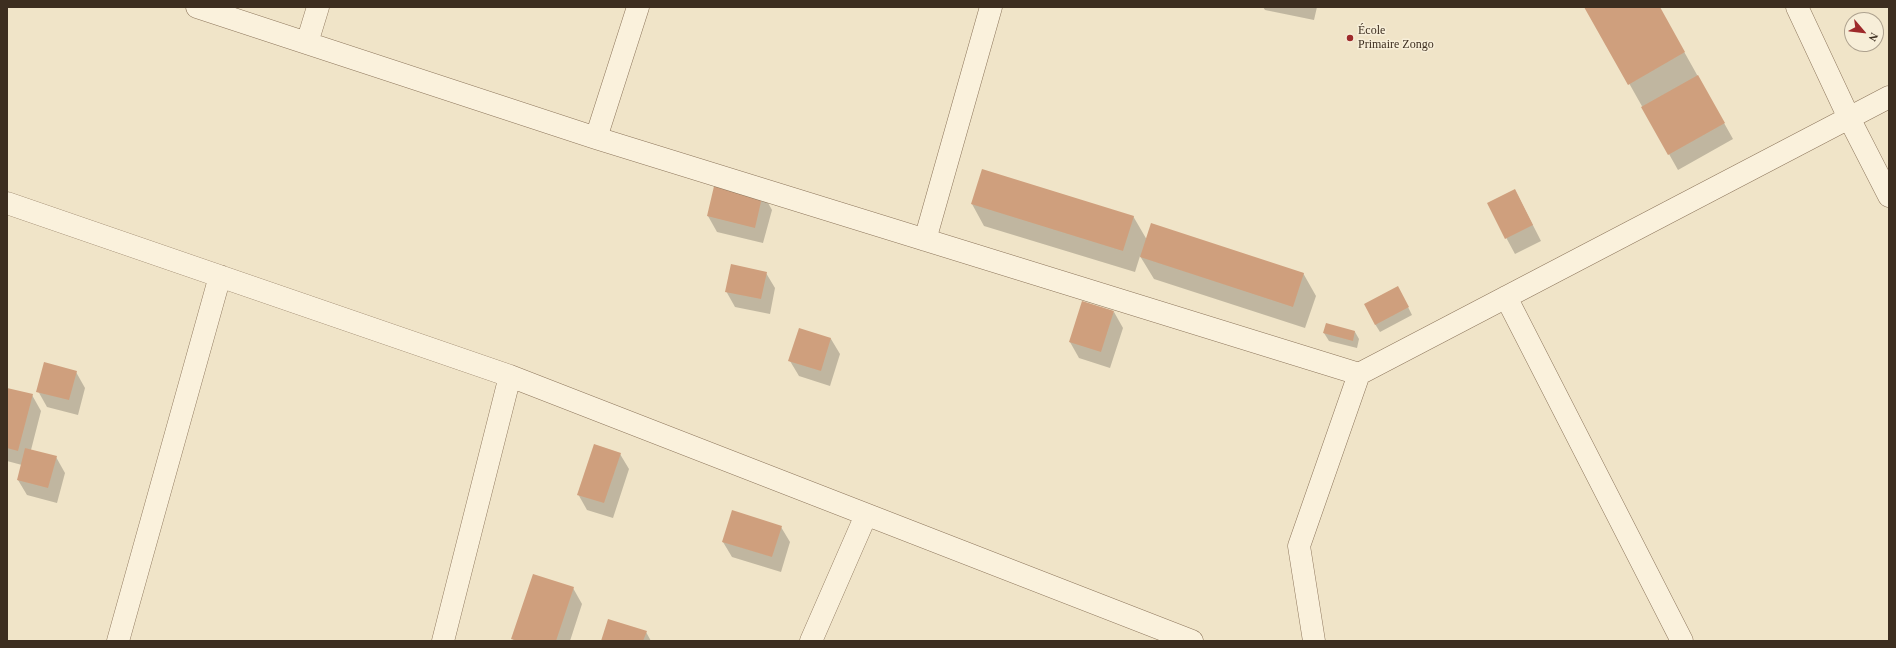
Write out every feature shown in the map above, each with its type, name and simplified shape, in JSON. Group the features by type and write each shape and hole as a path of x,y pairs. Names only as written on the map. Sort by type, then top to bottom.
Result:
{"street":[{"path":"197,7 596,138 1359,374"},
{"path":"307,43 318,7"},
{"path":"596,138 638,7"},
{"path":"925,240 991,7"},
{"path":"1797,7 1849,118 1889,196"},
{"path":"1314,641 1299,546 1359,374 1889,97"},
{"path":"7,203 510,376 1192,641"},
{"path":"118,641 220,276"},
{"path":"1506,297 1682,641"},
{"path":"443,641 510,376"},
{"path":"811,641 866,515"}],"building":[{"path":"1584,7 1660,7 1685,52 1628,85"},
{"path":"1698,75 1725,123 1668,155 1641,107"},
{"path":"982,169 1134,216 1123,251 971,204"},
{"path":"715,182 763,193 755,228 707,216"},
{"path":"1515,189 1533,225 1505,239 1487,203"},
{"path":"1151,223 1304,273 1293,307 1140,257"},
{"path":"731,264 767,272 761,299 725,292"},
{"path":"1398,286 1409,307 1375,325 1364,304"},
{"path":"1082,301 1114,311 1101,352 1069,342"},
{"path":"1326,323 1355,331 1353,341 1323,333"},
{"path":"799,328 831,338 821,371 788,361"},
{"path":"44,362 77,371 69,400 36,392"},
{"path":"7,388 33,394 18,451 7,448"},
{"path":"594,444 621,453 604,503 577,495"},
{"path":"25,448 57,456 48,488 17,480"},
{"path":"732,510 782,526 772,557 722,542"},
{"path":"533,574 574,587 556,641 518,641 511,639"},
{"path":"608,619 647,631 643,641 601,641"}],"place":[{"name":"École Primaire Zongo","path":"1350,38"}]}
